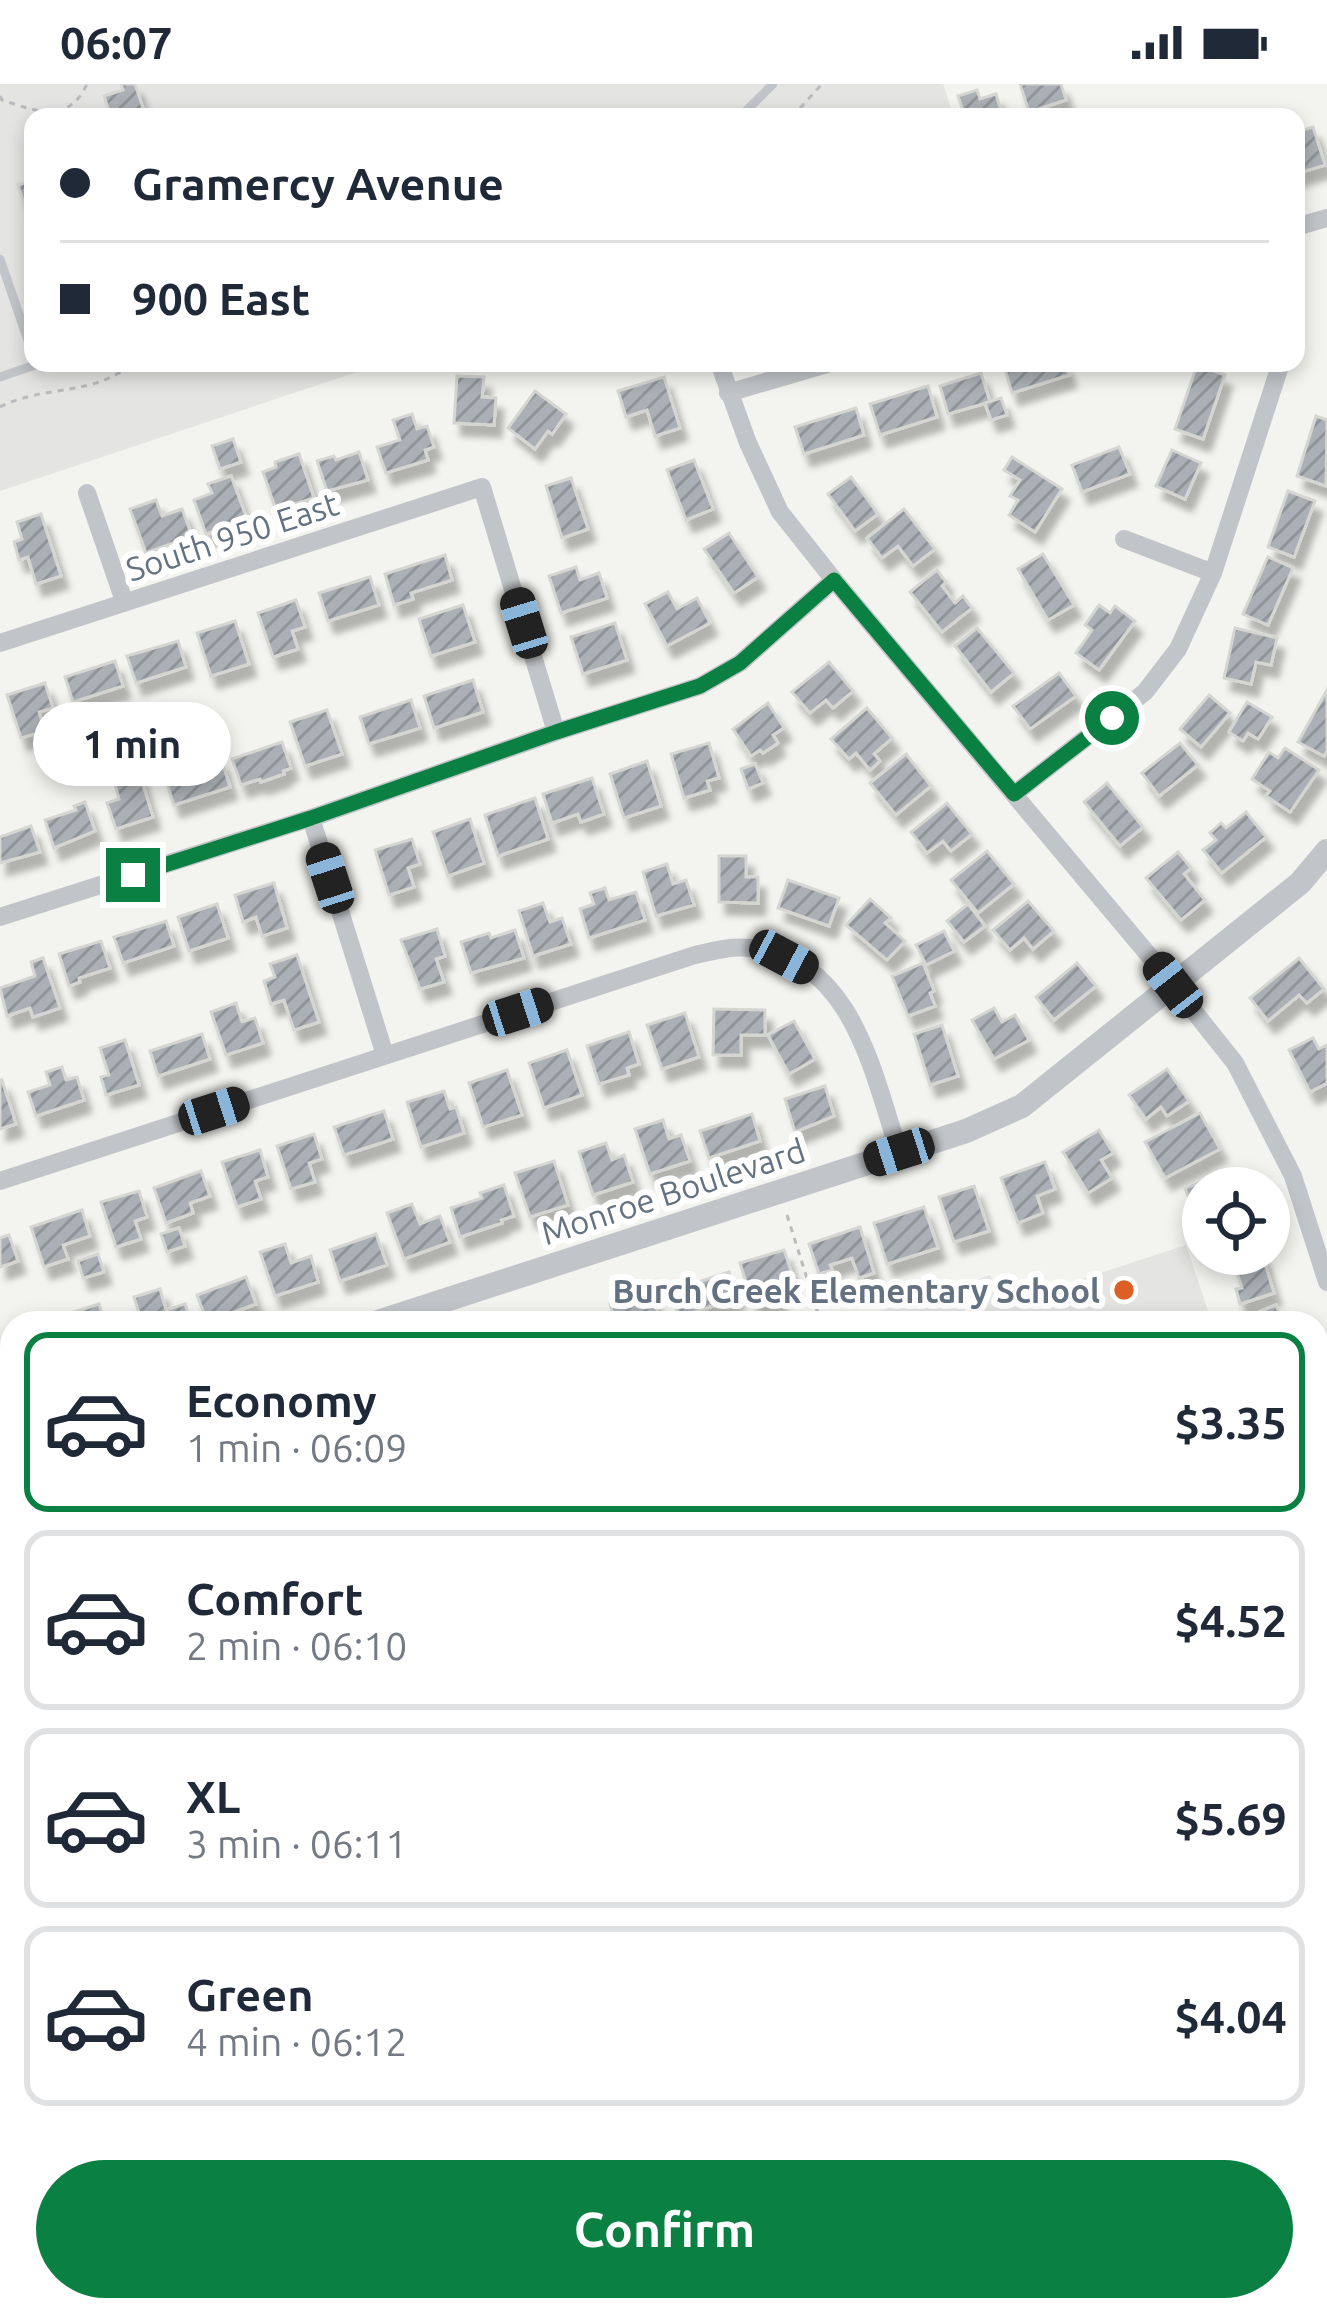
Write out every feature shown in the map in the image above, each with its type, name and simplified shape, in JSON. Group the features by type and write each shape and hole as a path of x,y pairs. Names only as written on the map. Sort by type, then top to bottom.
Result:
{"street":[{"path":"722,372 781,512 1235,1063 1294,1176 1326,1274"},
{"path":"728,393 799,372"},
{"path":"1014,794 1145,692 1178,649 1213,573 1278,372"},
{"name":"South 950 East","path":"0,643 482,487 556,732"},
{"path":"88,494 124,602"},
{"path":"1124,539 1213,573"},
{"path":"0,917 700,686 740,663 834,580"},
{"path":"311,818 385,1055"},
{"name":"Monroe Boulevard","path":"412,1311 966,1131 1022,1106 1300,883 1327,851"},
{"path":"0,1181 727,948 754,948 784,957 832,988 864,1048 899,1152"}],"lane":[{"path":"749,108 773,84"},
{"path":"0,259 4,287 24,332"}],"path":[{"path":"67,108 87,84"},
{"path":"800,108 822,84"},
{"path":"1,99 31,108"},
{"path":"0,407 122,372"},
{"path":"785,1208 817,1311"}],"shaded area":[{"path":"0,84 943,84 951,108 24,108 24,372 357,372 0,491"},
{"name":"Burch Creek Elementary School","path":"1182,1246 1182,1275 1196,1275 1208,1311 880,1311 990,1275 1002,1305"}],"building":[{"path":"121,84 135,84 143,108 108,108 104,96 123,90"},
{"path":"1020,84 1061,84 1066,100 1028,108"},
{"path":"977,90 980,99 996,94 1000,108 962,108 958,96"},
{"path":"1313,127 1325,165 1305,171 1305,129"},
{"path":"1006,372 1068,372 1069,375 1012,393"},
{"path":"1195,372 1225,375 1203,439 1175,429"},
{"path":"981,373 990,402 948,414 940,386"},
{"path":"457,376 484,377 482,397 496,398 494,425 454,423"},
{"path":"664,377 680,428 655,436 647,410 626,417 618,391"},
{"path":"928,386 937,417 880,435 870,404"},
{"path":"535,391 566,414 535,449 508,428"},
{"path":"1001,398 1007,415 991,420 985,403"},
{"path":"856,408 864,435 804,454 795,427"},
{"path":"412,414 417,429 427,426 434,447 425,450 428,460 386,473 377,447 400,440 393,420"},
{"path":"1316,416 1327,420 1326,486 1297,476"},
{"path":"233,439 241,462 220,469 212,446"},
{"path":"1119,447 1130,474 1082,492 1072,465"},
{"path":"1172,450 1201,463 1185,499 1156,486"},
{"path":"359,452 368,480 327,491 317,461"},
{"path":"299,454 314,498 276,510 263,472"},
{"path":"1012,457 1062,489 1035,532 1009,515 1018,500 1010,496 1020,480 1004,470"},
{"path":"694,460 713,509 686,520 667,470"},
{"path":"231,476 247,519 206,534 194,500 212,493 208,484"},
{"path":"851,477 878,514 855,531 828,494"},
{"path":"571,478 588,529 562,538 546,486"},
{"path":"1288,491 1315,501 1294,557 1268,547"},
{"path":"156,500 162,516 182,509 192,536 146,553 130,509"},
{"path":"904,509 935,549 913,566 898,546 882,558 867,538"},
{"path":"41,514 61,576 36,584 28,557 19,560 14,542 22,539 17,522"},
{"path":"729,533 758,577 734,593 704,549"},
{"path":"1043,554 1074,605 1048,620 1018,569"},
{"path":"445,555 452,580 411,593 413,599 394,605 385,574"},
{"path":"1268,557 1293,568 1268,625 1243,614"},
{"path":"576,567 580,580 599,573 607,598 561,613 549,576"},
{"path":"937,570 955,603 963,596 972,608 942,632 910,592"},
{"path":"370,577 379,605 328,621 319,593"},
{"path":"668,592 677,609 697,598 710,623 667,646 645,604"},
{"path":"296,600 305,627 292,631 298,649 273,657 258,613"},
{"path":"463,605 475,642 431,656 419,619"},
{"path":"1099,605 1110,613 1115,606 1135,621 1099,670 1076,653 1092,630 1085,625"},
{"path":"235,621 249,664 211,676 197,633"},
{"path":"615,623 627,660 583,674 571,637"},
{"path":"977,628 1014,673 991,692 955,646"},
{"path":"1235,628 1277,638 1271,665 1256,662 1251,684 1224,678"},
{"path":"178,641 186,667 136,683 127,656"},
{"path":"115,661 123,686 73,702 65,677"},
{"path":"829,662 853,691 833,708 826,700 810,713 792,692"},
{"path":"1059,673 1076,696 1030,729 1013,706"},
{"path":"473,680 483,712 434,728 424,696"},
{"path":"45,683 53,708 39,712 45,731 21,738 7,695"},
{"path":"1327,690 1327,751 1324,756 1298,742"},
{"path":"1209,695 1230,713 1201,747 1180,729"},
{"path":"411,700 420,728 369,744 360,717"},
{"path":"1247,702 1272,717 1258,739 1248,733 1243,741 1229,732"},
{"path":"768,703 784,728 773,735 778,743 751,756 733,729"},
{"path":"867,708 892,738 874,754 880,761 870,770 856,753 849,759 831,739"},
{"path":"327,710 342,754 305,766 290,722"},
{"path":"282,742 291,768 241,785 232,759"},
{"path":"709,743 719,778 707,781 710,790 684,798 671,754"},
{"path":"1180,743 1198,765 1159,796 1142,773"},
{"path":"1285,748 1319,770 1290,812 1266,796 1270,791 1252,779 1269,752 1278,758"},
{"path":"906,754 931,786 896,815 870,783"},
{"path":"221,759 230,787 174,805 165,778"},
{"path":"647,761 661,806 624,818 610,774"},
{"path":"755,764 763,783 748,789 741,769"},
{"path":"139,772 153,817 116,829 107,803 119,799 114,781"},
{"path":"592,778 604,814 581,822 578,814 552,823 543,794"},
{"path":"1107,783 1143,827 1120,846 1084,802"},
{"path":"535,798 548,839 498,856 485,815"},
{"path":"85,802 95,831 54,848 45,820 76,810 74,806"},
{"path":"947,803 972,834 951,851 943,841 927,853 911,832"},
{"path":"1246,812 1266,837 1222,873 1203,850 1216,840 1210,833 1221,823 1226,828"},
{"path":"470,819 484,863 448,876 433,832"},
{"path":"31,826 40,852 0,863 0,837"},
{"path":"412,839 420,864 408,868 414,887 389,895 375,850"},
{"path":"987,851 1014,884 978,913 951,880"},
{"path":"1178,852 1191,868 1184,874 1205,900 1181,920 1146,878"},
{"path":"719,856 746,856 746,877 758,877 758,903 719,902"},
{"path":"667,864 673,884 686,880 694,905 656,916 643,872"},
{"path":"788,880 839,898 829,926 778,908"},
{"path":"274,883 287,928 262,936 256,917 243,922 235,895"},
{"path":"605,888 609,900 636,892 645,920 589,938 580,909 594,904 590,893"},
{"path":"870,899 891,918 885,923 905,941 887,960 846,925"},
{"path":"1028,901 1054,931 1033,949 1024,938 1010,950 993,930"},
{"path":"543,903 550,922 562,918 571,944 533,956 519,911"},
{"path":"217,904 228,938 189,951 178,917"},
{"path":"968,904 985,926 964,942 947,921"},
{"path":"166,921 174,946 123,963 114,937"},
{"path":"437,929 445,956 436,959 444,982 420,989 401,940"},
{"path":"515,930 524,958 471,973 461,942"},
{"path":"944,931 954,951 926,965 916,945"},
{"path":"101,941 110,968 69,986 59,954"},
{"path":"297,955 319,1022 294,1030 284,1000 271,1004 264,981 275,977 270,964"},
{"path":"43,958 60,1008 33,1017 30,1008 7,1016 0,988 35,976 31,962"},
{"path":"1299,958 1324,989 1307,1003 1299,995 1268,1021 1250,998"},
{"path":"923,963 935,1006 908,1016 892,976"},
{"path":"1077,963 1096,986 1054,1020 1036,997"},
{"path":"236,1003 242,1022 255,1018 263,1043 226,1055 211,1012"},
{"path":"994,1008 1002,1022 1015,1015 1029,1040 994,1059 972,1020"},
{"path":"714,1009 765,1010 765,1035 741,1035 741,1055 713,1055"},
{"path":"685,1013 699,1057 662,1069 647,1025"},
{"path":"794,1021 815,1059 789,1074 768,1035"},
{"path":"942,1025 958,1076 930,1085 914,1034"},
{"path":"629,1032 639,1064 627,1068 629,1075 599,1084 587,1046"},
{"path":"202,1034 210,1059 158,1076 150,1051"},
{"path":"1313,1038 1319,1049 1327,1045 1327,1083 1310,1092 1289,1050"},
{"path":"125,1040 139,1085 106,1095 101,1077 109,1075 100,1048"},
{"path":"567,1050 582,1095 544,1108 529,1063"},
{"path":"62,1067 66,1080 77,1077 84,1100 36,1116 28,1092 50,1085 46,1072"},
{"path":"1167,1069 1189,1101 1167,1116 1161,1107 1146,1119 1129,1095"},
{"path":"507,1070 522,1115 483,1127 469,1083"},
{"path":"0,1080 16,1124 0,1129"},
{"path":"825,1086 834,1116 795,1132 785,1099"},
{"path":"444,1091 450,1109 456,1107 464,1133 421,1147 407,1102"},
{"path":"384,1111 393,1139 344,1155 334,1127"},
{"path":"1200,1113 1220,1149 1165,1178 1145,1142"},
{"path":"752,1114 760,1141 709,1158 700,1131"},
{"path":"663,1120 669,1139 681,1135 690,1161 650,1174 635,1129"},
{"path":"1099,1130 1113,1153 1101,1160 1112,1178 1088,1193 1063,1152"},
{"path":"314,1134 322,1159 309,1163 315,1182 291,1189 277,1146"},
{"path":"606,1143 612,1160 624,1155 633,1182 593,1195 579,1152"},
{"path":"260,1150 268,1177 255,1181 261,1199 237,1207 222,1162"},
{"path":"554,1161 568,1205 530,1217 515,1173"},
{"path":"1045,1162 1055,1189 1037,1196 1043,1213 1018,1223 1001,1178"},
{"path":"201,1171 210,1196 190,1203 193,1213 166,1223 154,1188"},
{"path":"504,1185 514,1216 460,1237 451,1208"},
{"path":"974,1186 989,1231 954,1242 939,1197"},
{"path":"139,1191 147,1217 135,1221 141,1239 116,1247 101,1202"},
{"path":"412,1204 420,1224 440,1216 450,1242 404,1259 387,1213"},
{"path":"924,1207 938,1248 887,1264 874,1223"},
{"path":"82,1210 90,1236 63,1245 68,1259 44,1267 31,1227"},
{"path":"860,1227 874,1273 859,1278 852,1258 819,1274 809,1244"},
{"path":"179,1228 185,1246 167,1252 161,1234"},
{"path":"376,1234 387,1265 340,1281 330,1250"},
{"path":"9,1235 18,1261 0,1267 0,1238"},
{"path":"285,1244 291,1263 311,1256 318,1282 275,1296 260,1252"},
{"path":"784,1250 793,1277 775,1283 780,1300 754,1308 740,1263"},
{"path":"98,1254 104,1272 83,1278 78,1261"},
{"path":"729,1272 737,1298 697,1311 677,1311 671,1291"},
{"path":"1238,1275 1268,1275 1274,1293 1240,1304 1236,1289 1242,1288"},
{"path":"246,1277 256,1304 237,1311 203,1311 197,1295"},
{"path":"160,1289 166,1310 185,1304 187,1311 138,1311 134,1297"},
{"path":"651,1291 657,1311 612,1311 610,1304"}],"place":[{"name":"Burch Creek Elementary School","path":"1124,1290"}],"route":[{"path":"133,875 700,686 740,663 834,580 1014,794 1112,718"}]}
